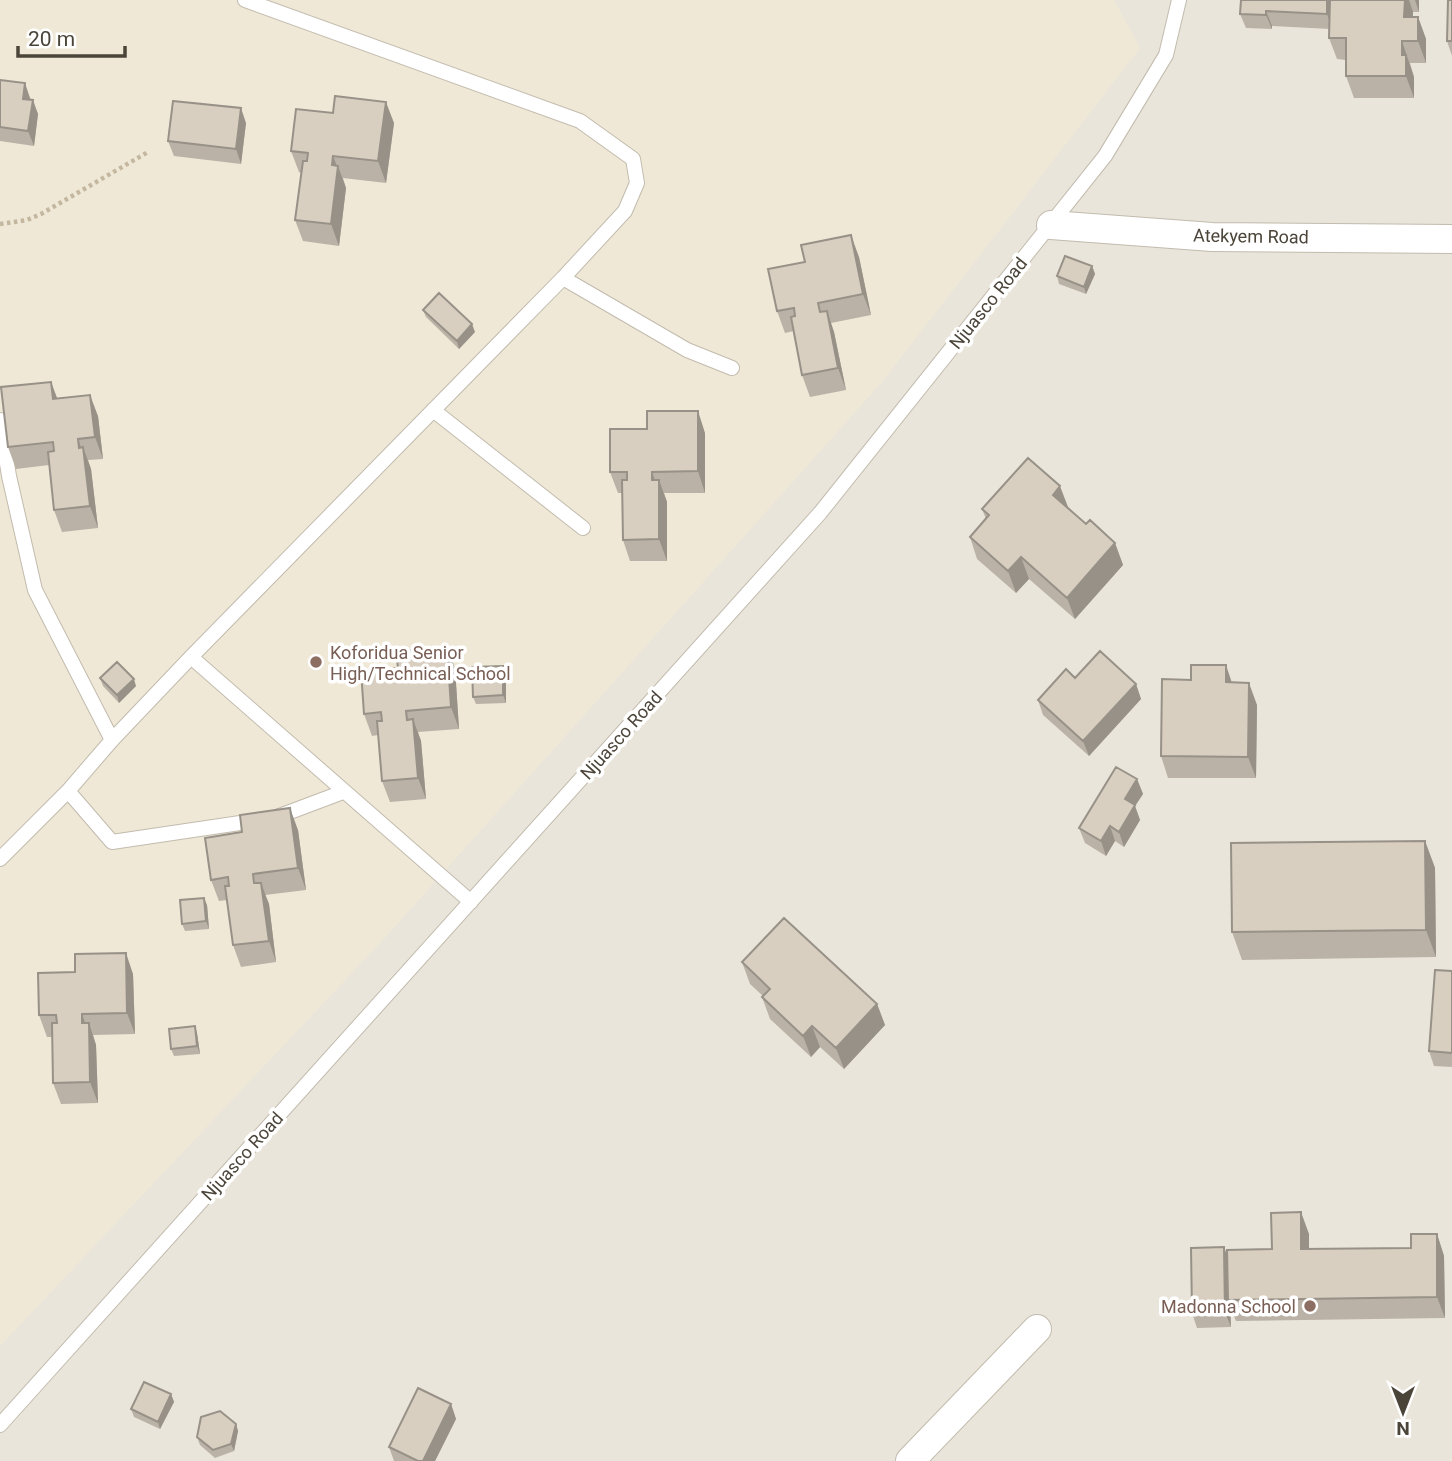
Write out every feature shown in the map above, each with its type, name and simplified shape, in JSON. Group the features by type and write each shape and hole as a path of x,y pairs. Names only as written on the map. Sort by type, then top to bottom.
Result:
{"street":[{"name":"Atekyem Road","path":"1051,225 1212,237 1452,239"},
{"path":"910,1461 1037,1329"}],"lane":[{"path":"0,859 68,791 191,657 563,278 625,211 637,183 633,159 580,121 245,0"},
{"name":"Njuasco Road","path":"0,1425 820,513 1105,156 1166,55 1179,0"},
{"path":"563,278 687,350 732,368"},
{"path":"433,410 583,528"},
{"path":"0,420 9,476 36,590 112,740"},
{"path":"191,657 471,902"},
{"path":"68,791 112,842 274,818 343,792"}],"path":[{"path":"0,224 27,220 41,214 148,152"}],"shaded area":[{"path":"0,0 1452,0 1452,1461 0,1461"},
{"name":"Koforidua Senior High/Technical School","path":"0,0 1114,0 1140,48 882,382 381,942 0,1346"}],"building":[{"path":"1241,0 1327,0 1327,14 1266,11 1266,15 1240,14"},
{"path":"1330,0 1405,0 1404,17 1418,17 1418,41 1402,41 1402,55 1406,55 1406,76 1346,76 1346,38 1329,38"},
{"path":"1448,0 1452,0 1452,41 1447,41"},
{"path":"0,80 25,83 23,99 33,100 28,131 0,127"},
{"path":"335,96 386,102 378,161 333,156 332,165 338,166 331,224 295,220 303,161 307,161 308,153 291,151 296,109 333,113"},
{"path":"173,101 241,108 236,149 168,141"},
{"path":"851,235 863,294 818,303 820,312 827,311 838,368 802,375 791,317 795,316 794,308 777,311 768,269 805,262 801,245"},
{"path":"1065,256 1092,266 1084,287 1057,276"},
{"path":"439,293 472,324 457,341 423,310"},
{"path":"51,382 53,399 90,395 95,437 78,439 79,448 83,447 90,506 54,510 48,452 54,451 53,442 8,447 1,387"},
{"path":"647,411 698,411 698,471 652,472 652,480 659,480 659,539 623,540 622,480 627,480 627,472 610,472 610,429 647,429"},
{"path":"1028,458 1060,486 1053,495 1086,524 1090,520 1115,543 1067,598 1021,557 1008,571 970,537 989,515 982,509"},
{"path":"447,647 451,707 406,711 407,720 413,719 418,778 382,781 377,721 382,721 381,712 364,714 361,671 398,668 396,651"},
{"path":"1100,651 1136,684 1083,741 1038,700 1066,669 1075,678"},
{"path":"117,662 134,679 117,695 100,678"},
{"path":"1191,665 1226,665 1226,682 1249,683 1248,757 1161,756 1162,679 1191,680"},
{"path":"503,666 503,695 473,697 472,667"},
{"path":"1116,767 1137,779 1125,799 1135,805 1119,832 1110,826 1101,841 1079,828"},
{"path":"290,808 298,868 253,874 254,883 261,883 269,941 233,945 225,886 229,886 228,877 211,880 205,838 242,832 240,815"},
{"path":"1425,841 1426,930 1232,932 1231,843"},
{"path":"204,898 206,921 182,924 180,900"},
{"path":"784,918 877,1004 836,1048 812,1026 803,1036 762,997 770,989 742,962"},
{"path":"126,953 127,1013 82,1014 82,1023 89,1023 90,1082 53,1083 52,1023 57,1023 56,1015 39,1015 38,973 75,972 75,954"},
{"path":"1435,970 1452,971 1452,1053 1429,1051"},
{"path":"195,1026 197,1046 171,1049 169,1029"},
{"path":"1301,1212 1301,1249 1411,1248 1411,1234 1437,1234 1437,1297 1228,1300 1227,1250 1272,1249 1271,1213"},
{"path":"1224,1247 1225,1312 1192,1313 1191,1248"},
{"path":"144,1382 171,1394 158,1422 131,1409"},
{"path":"418,1388 451,1404 423,1461 389,1447"},
{"path":"220,1411 236,1424 231,1444 213,1450 197,1437 201,1417"}],"place":[{"name":"Koforidua Senior High/Technical School","path":"316,662"},
{"name":"Madonna School","path":"1310,1306"}]}
